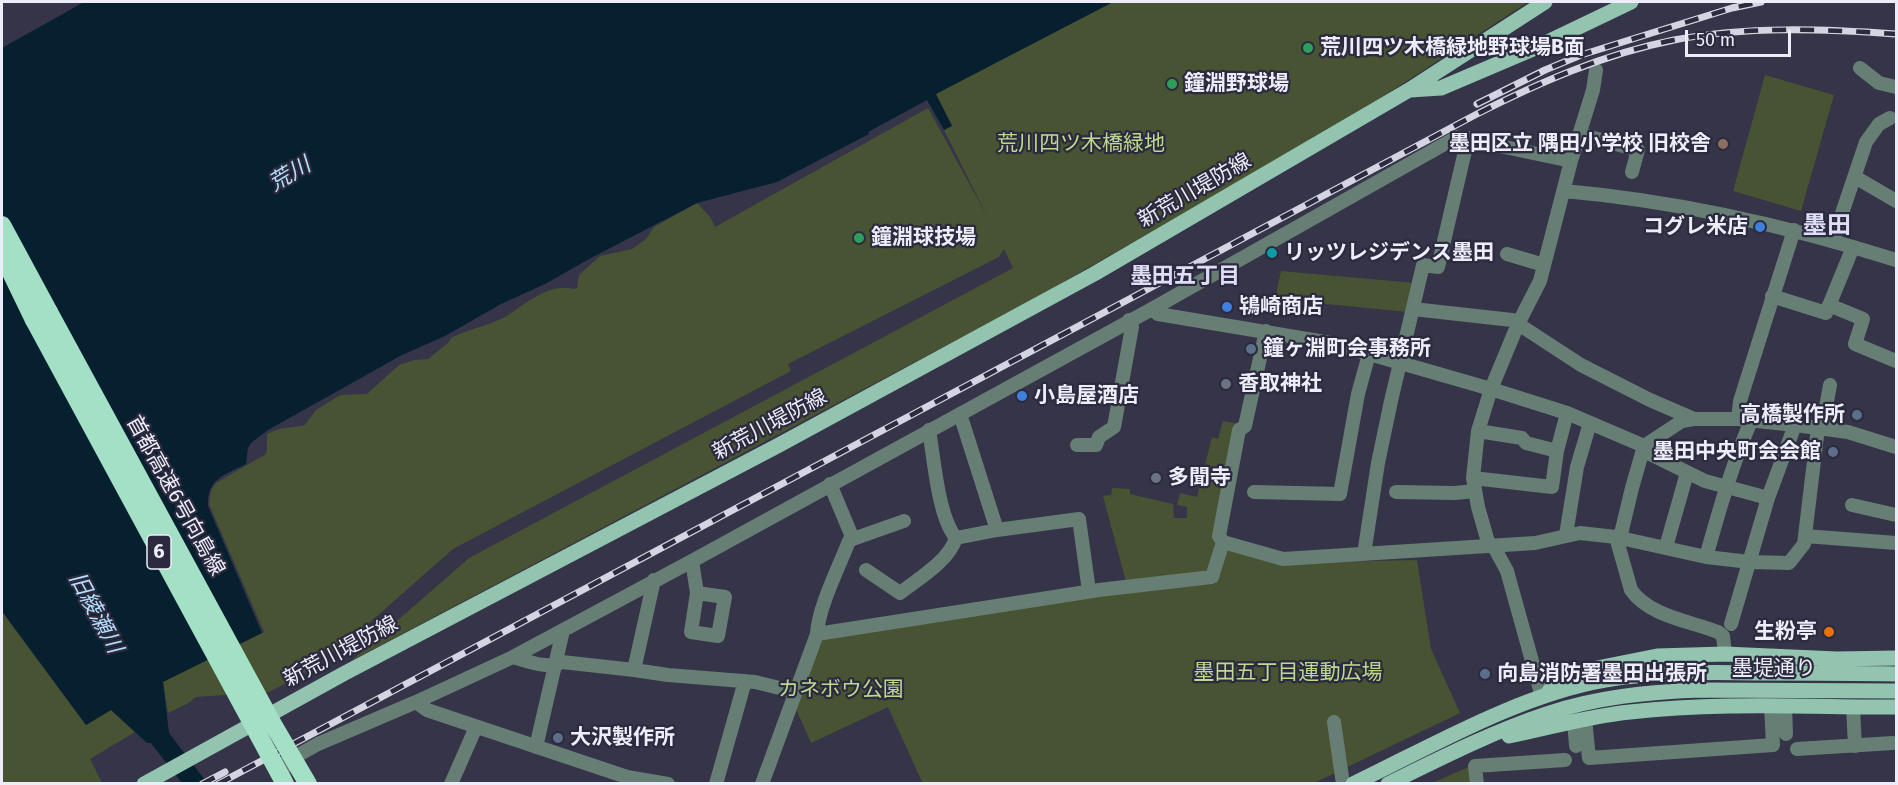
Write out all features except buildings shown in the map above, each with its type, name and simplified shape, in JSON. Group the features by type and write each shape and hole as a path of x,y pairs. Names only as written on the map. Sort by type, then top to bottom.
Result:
{"highway":[{"name":"6","path":"2,225 42,316"},
{"name":"首都高速6号向島線","path":"2,232 42,316 286,783"},
{"path":"2,254 42,316"},
{"path":"2,261 42,316"},
{"name":"首都高速6号向島線","path":"42,316 308,783"}],"main road":[{"name":"新荒川堤防線","path":"147,782 345,673 768,450 1094,274 1409,90 1545,2"},
{"name":"新荒川堤防線","path":"1409,90 1441,88 1535,48 1631,2"},
{"name":"墨堤通り","path":"1542,697 1568,677 1597,668 1657,656 1725,654 1896,658"},
{"name":"墨堤通り","path":"1353,783 1497,715 1542,697 1604,681 1664,674 1896,674"},
{"name":"墨堤通り","path":"1388,783 1536,717 1615,698 1667,691 1700,690 1896,691"},
{"name":"墨堤通り","path":"1473,744 1579,720 1673,708 1896,707"}],"street":[{"path":"1860,68 1879,83 1896,87"},
{"path":"1542,697 1508,571 1494,547 1488,542 1478,507 1474,484 1478,431 1491,389 1518,324 1540,281 1571,161 1593,90 1596,70"},
{"path":"1833,240 1866,142 1879,124 1890,118"},
{"path":"1579,134 1638,150 1632,172"},
{"path":"286,783 283,774 284,763 318,744 513,657 692,561 1128,320 1152,309 1457,136 1571,161"},
{"path":"1364,554 1380,453 1423,265 1438,267 1468,138"},
{"path":"1855,177 1896,201"},
{"path":"1564,191 1614,195 1718,212 1833,240 1896,260"},
{"path":"1706,557 1737,455 1744,420 1740,402 1794,230"},
{"path":"1772,296 1826,313 1853,246"},
{"path":"1507,254 1545,265"},
{"path":"1829,305 1863,319 1855,344 1896,361"},
{"path":"1152,309 1158,314 1331,342 1491,389 1567,413 1644,446 1650,454 1705,482 1768,498"},
{"path":"1413,309 1512,321 1581,365 1694,419"},
{"path":"1077,445 1096,445 1099,438 1114,427 1132,327 1128,320"},
{"path":"1266,331 1245,426 1239,430 1219,536 1223,542 1283,559 1494,547 1535,543 1580,533 1666,547 1706,557 1750,562 1789,563 1803,544 1805,536 1820,428 1830,385"},
{"path":"1254,492 1340,494 1358,394 1369,354"},
{"path":"1396,492 1455,493 1474,484 1552,487 1557,451 1567,413"},
{"path":"960,414 997,530"},
{"path":"1725,654 1724,636 1651,607 1636,597 1631,590 1618,538 1644,446 1682,421 1694,419 1744,420 1820,428 1848,432 1896,447"},
{"path":"1566,535 1577,467 1590,423"},
{"path":"1731,624 1768,498 1795,425"},
{"path":"929,430 941,501 950,531 956,538"},
{"path":"1478,431 1522,438 1526,443 1557,451"},
{"path":"1666,547 1687,473"},
{"path":"831,483 853,539"},
{"path":"1852,505 1896,515"},
{"path":"956,538 1079,519 1089,591"},
{"path":"762,783 849,541 904,521"},
{"path":"1805,536 1896,543"},
{"path":"866,570 900,593 947,556 956,538"},
{"path":"817,634 1089,591 1212,577 1223,542"},
{"path":"692,561 697,592"},
{"path":"633,670 654,580"},
{"path":"536,747 556,666 561,631"},
{"path":"513,657 556,666 562,662 668,675 745,681 796,692"},
{"path":"716,783 745,681"},
{"path":"416,702 427,710 626,780 668,783"},
{"path":"1579,720 1589,758 1773,745 1778,706"},
{"path":"1778,706 1786,734"},
{"path":"1853,707 1855,746"},
{"path":"1576,746 1579,720"},
{"path":"1334,722 1343,783"},
{"path":"451,783 476,727"},
{"path":"1797,749 1893,743"},
{"path":"1473,744 1477,783"},
{"path":"1475,766 1564,760"}],"green space":[{"name":"荒川四ツ木橋緑地","path":"1113,2 1528,2 1390,92 1030,301 351,661 469,558 1013,268 1004,249 999,257 788,364 791,371 453,549 342,647 310,664 304,674 269,692 196,697 168,713 163,681 264,632 209,504 211,490 216,483 266,454 267,434 305,425 316,410 340,395 367,394 399,365 414,360 428,359 451,338 505,317 537,296 555,289 577,288 579,275 600,256 632,249 646,239 654,227 697,203 711,218 715,227 928,108 987,216 944,130 952,125 935,94"},
{"path":"1765,75 1834,95 1801,211 1733,191"},
{"path":"1281,271 1415,283 1408,312 1275,299"},
{"path":"1223,421 1239,424 1210,573 1126,582 1103,496 1111,495 1112,488 1130,489 1130,494 1173,504 1174,518 1187,518 1187,507 1177,505 1180,493 1197,497 1212,437 1218,439"},
{"name":"墨田五丁目運動広場","path":"1227,548 1281,563 1417,560 1431,649 1460,713 1314,783 923,784 888,707 811,743 796,709 821,639 1174,585 1215,584"},
{"path":"2,612 86,725 111,710 135,732 90,759 102,783 2,783"},
{"path":"1471,766 1472,783 1430,784"}],"water":[{"path":"84,2 1113,2 936,94 952,126 944,130 927,100 868,132 869,134 777,182 697,203 547,283 501,304 445,336 402,355 268,430 251,443 246,464 214,483 208,497 208,506 262,633 163,682 169,733 208,784 182,783 151,743 147,743 111,710 86,725 2,611 2,48"}],"railway":[{"path":"1477,104 1581,55 1732,8 1761,2"},
{"path":"218,784 1475,115 1523,92 1597,61 1674,40 1729,32 1785,30 1896,34"},
{"path":"202,784 225,772"}],"place":[{"name":"荒川四ツ木橋緑地野球場B面","path":"1308,48"},
{"name":"鐘淵野球場","path":"1172,84"},
{"name":"墨田区立 隅田小学校 旧校舎","path":"1723,144"},
{"name":"コグレ米店","path":"1760,227"},
{"name":"鐘淵球技場","path":"859,238"},
{"name":"リッツレジデンス墨田","path":"1272,253"},
{"name":"鴇崎商店","path":"1227,307"},
{"name":"鐘ヶ淵町会事務所","path":"1251,349"},
{"name":"香取神社","path":"1226,384"},
{"name":"小島屋酒店","path":"1022,396"},
{"name":"高橋製作所","path":"1857,415"},
{"name":"墨田中央町会会館","path":"1833,452"},
{"name":"多聞寺","path":"1156,478"},
{"name":"生粉亭","path":"1829,632"},
{"name":"向島消防署墨田出張所","path":"1485,674"},
{"name":"大沢製作所","path":"558,738"}],"district":[{"name":"墨田","path":"1827,226"},
{"name":"墨田五丁目","path":"1185,277"}],"water label":[{"name":"荒川","path":"290,175"},
{"name":"旧綾瀬川","path":"95,613"}],"park label":[{"name":"カネボウ公園","path":"841,690"}]}
